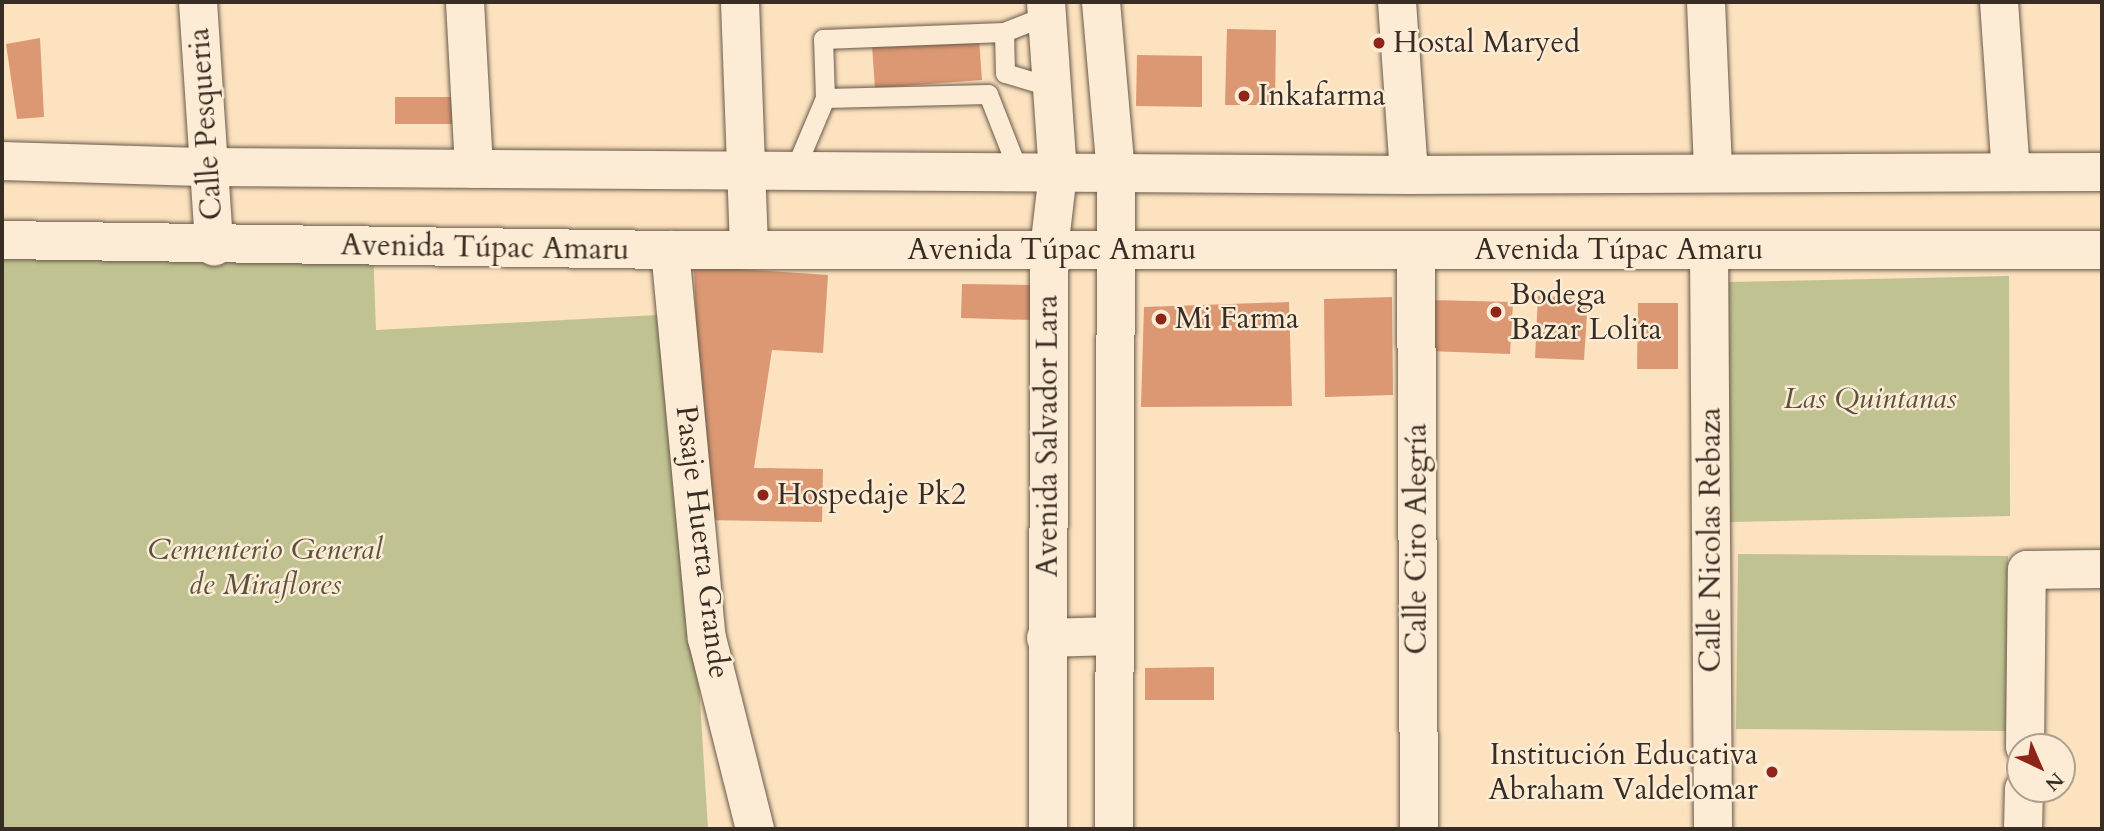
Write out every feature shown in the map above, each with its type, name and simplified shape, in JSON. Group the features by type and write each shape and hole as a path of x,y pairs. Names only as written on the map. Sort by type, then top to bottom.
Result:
{"street":[{"name":"Calle Pesqueria","path":"198,2 214,246"},
{"path":"465,2 474,169"},
{"path":"740,2 749,248"},
{"path":"1101,2 1116,173 1114,829"},
{"path":"1397,2 1409,175"},
{"path":"1706,2 1713,171"},
{"path":"1999,2 2011,172"},
{"name":"Avenida Salvador Lara","path":"1047,8 1058,173 1049,250 1046,638 1048,829"},
{"path":"2,161 209,167 1019,173 1409,175 1713,171 2102,172"},
{"name":"Avenida Túpac Amaru","path":"2,240 214,246 670,250 2102,250"},
{"name":"Pasaje Huerta Grande","path":"670,250 708,638 755,829"},
{"name":"Calle Ciro Alegría","path":"1416,250 1419,829"},
{"name":"Calle Nicolas Rebaza","path":"1709,251 1713,829"},
{"path":"2025,733 2027,570 2102,569"},
{"path":"1046,638 1113,636"},
{"path":"2023,829 2024,803"}],"lane":[{"path":"794,171 825,98 823,39 1004,32 1047,8"},
{"path":"825,98 988,93 1005,73 1004,32"},
{"path":"1005,73 1052,87"},
{"path":"988,93 1019,173"}],"green space":[{"name":"Cementerio General de Miraflores","path":"373,248 376,330 676,314 708,829 2,829 2,249"},
{"name":"Las Quintanas","path":"2009,276 2010,516 1729,522 1729,282"},
{"path":"1738,554 2008,556 2006,731 1736,729"}],"building":[{"path":"1227,29 1276,30 1275,105 1225,105"},
{"path":"40,38 44,117 17,119 6,44"},
{"path":"979,39 982,80 875,88 872,46"},
{"path":"1137,55 1202,56 1202,107 1136,106"},
{"path":"395,97 455,97 455,124 395,124"},
{"path":"694,266 828,275 823,353 772,350 754,468 823,469 822,522 703,520"},
{"path":"962,284 1031,285 1030,320 961,318"},
{"path":"1538,296 1588,298 1584,360 1535,358"},
{"path":"1392,297 1393,395 1325,397 1324,299"},
{"path":"1431,300 1513,302 1510,354 1429,351"},
{"path":"1289,302 1292,406 1141,407 1144,307"},
{"path":"1638,303 1678,303 1678,369 1637,369"},
{"path":"1214,667 1214,700 1145,700 1145,668"}],"place":[{"name":"Hostal Maryed","path":"1379,43"},
{"name":"Inkafarma","path":"1244,96"},
{"name":"Bodega Bazar Lolita","path":"1496,312"},
{"name":"Mi Farma","path":"1161,319"},
{"name":"Hospedaje Pk2","path":"763,495"},
{"name":"Institución Educativa Abraham Valdelomar","path":"1772,772"}]}
